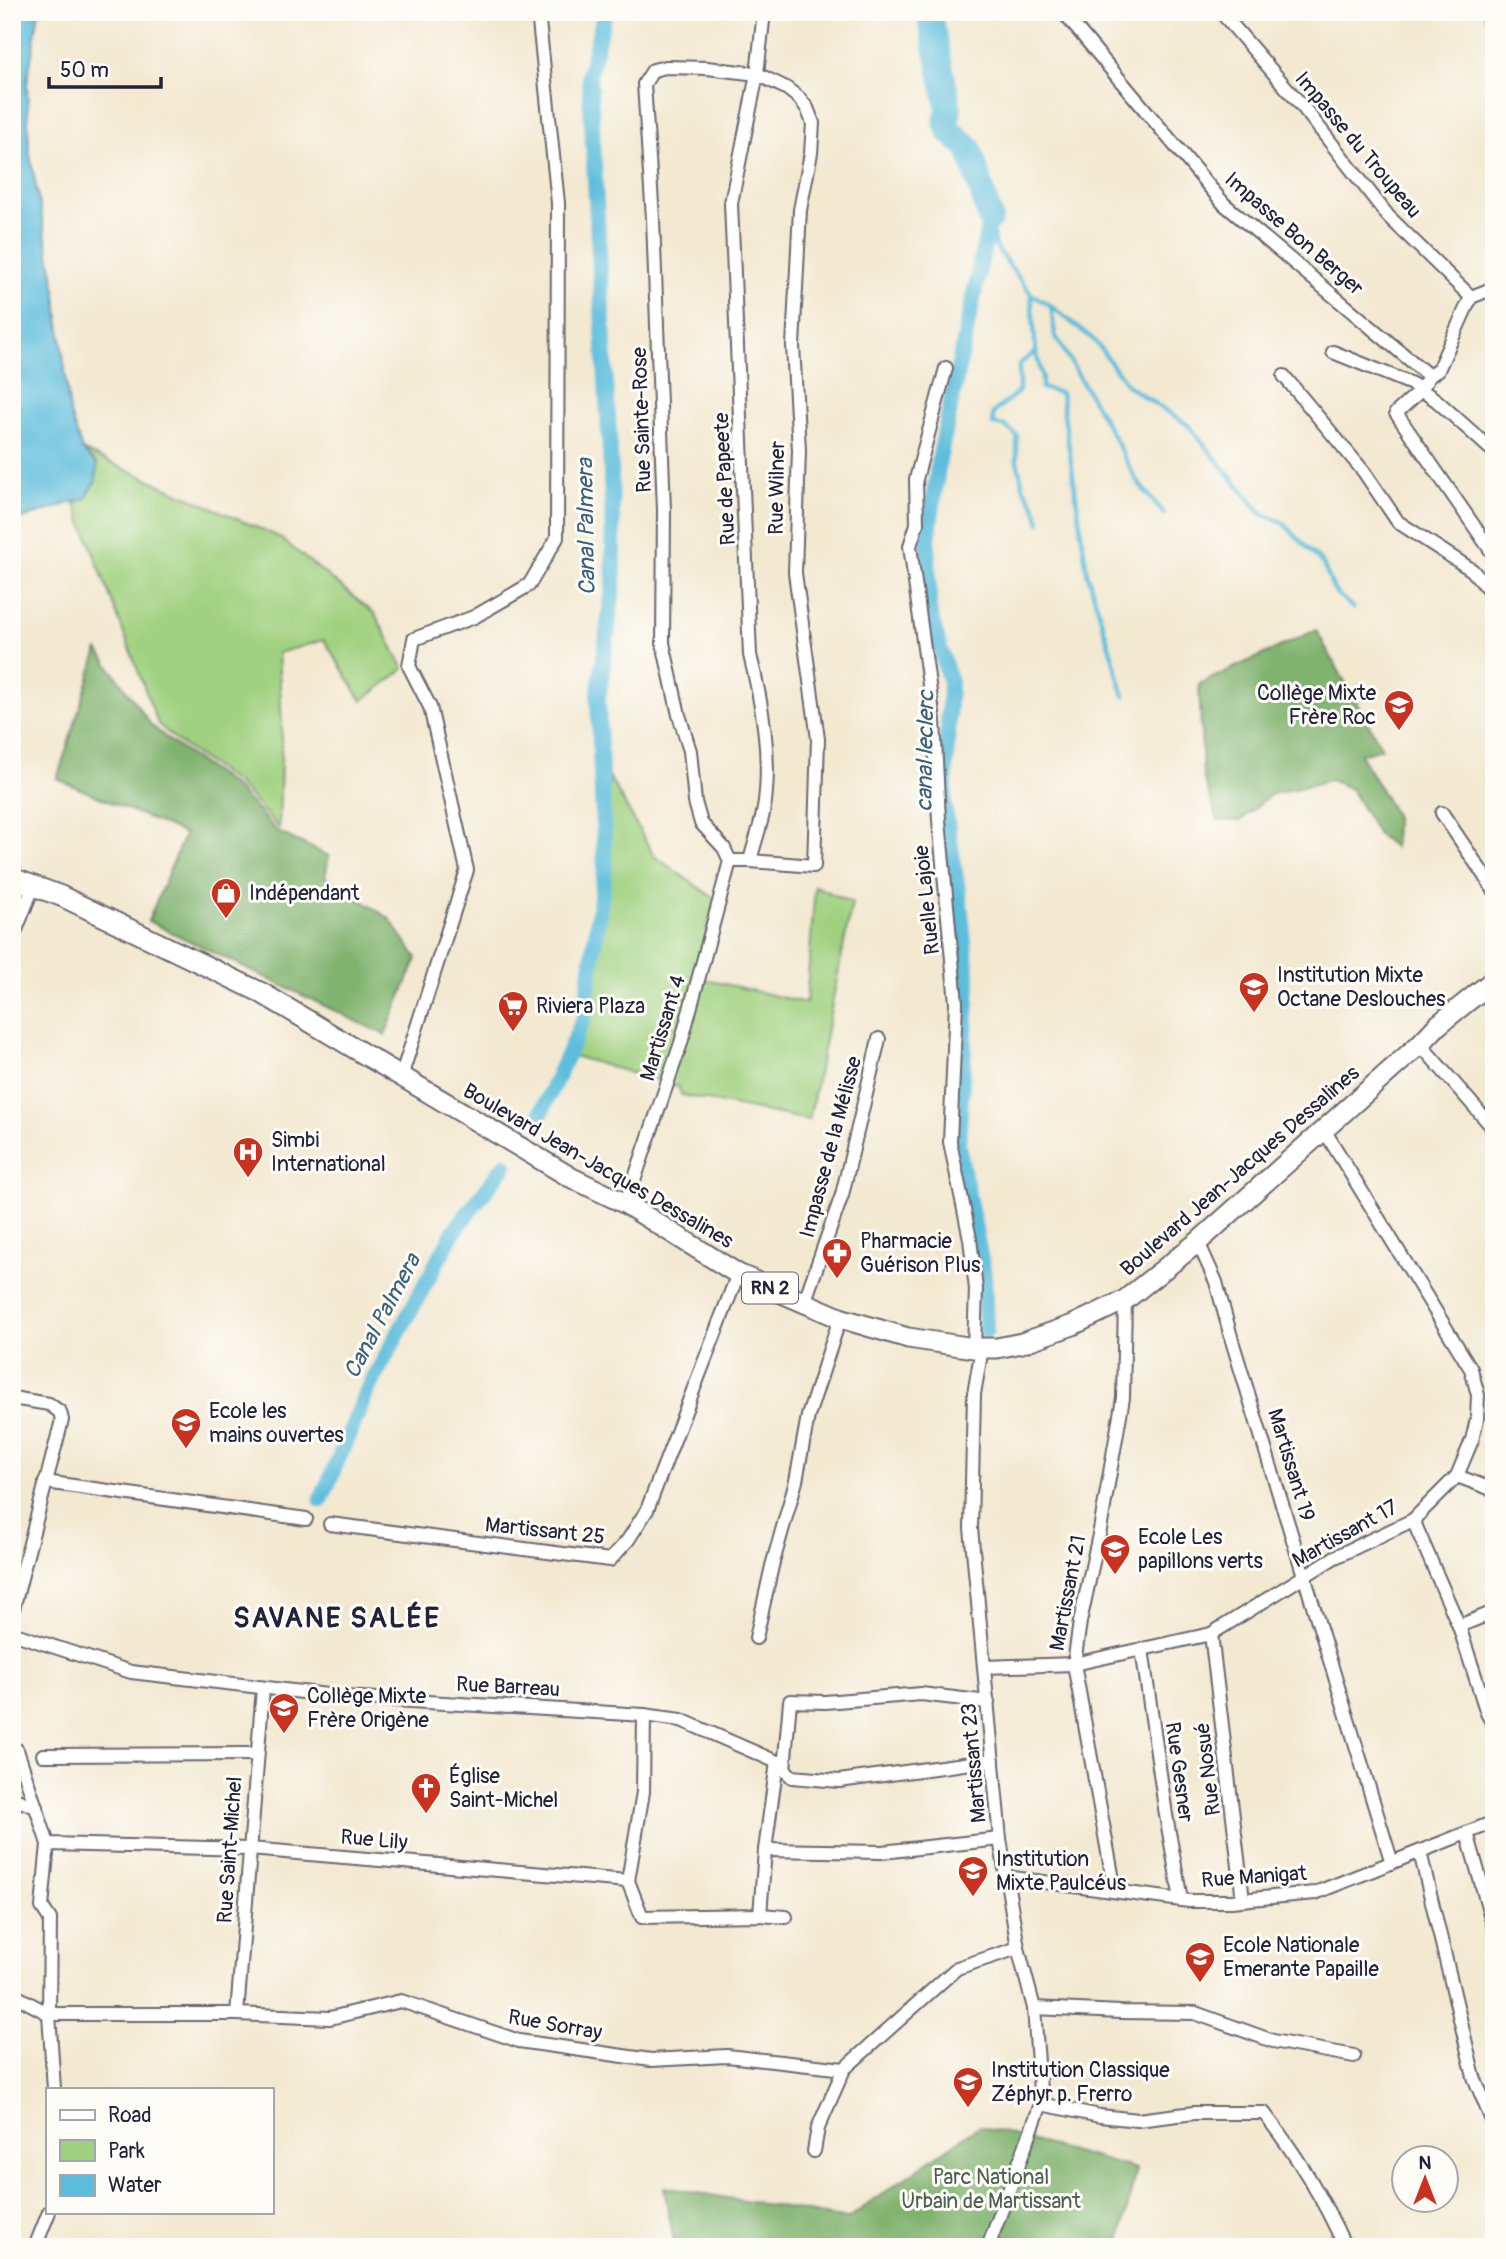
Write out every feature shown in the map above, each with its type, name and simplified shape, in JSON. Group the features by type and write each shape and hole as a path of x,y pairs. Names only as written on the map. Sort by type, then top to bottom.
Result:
{"main road":[{"name":"Boulevard Jean-Jacques Dessalines","path":"12,878 61,896 260,992 569,1177 626,1204 738,1274 840,1318 908,1338 978,1348 997,1348 1022,1343 1073,1325 1125,1300 1198,1242 1438,1025 1494,980"}],"street":[{"path":"401,1077 467,870 430,708 409,666 414,639 474,617 529,585 557,538 558,203 538,12"},
{"name":"Rue de Papeete","path":"750,861 764,809 767,771 759,692 750,655 731,203 757,74 764,12"},
{"name":"Impasse Bon Berger","path":"1063,12 1224,204 1429,376"},
{"name":"Impasse du Troupeau","path":"1221,12 1303,107 1388,216 1471,297"},
{"path":"1487,12 1494,44"},
{"name":"Rue Sainte-Rose","path":"730,861 724,848 701,823 695,802 690,751 663,643 664,509 654,233 643,84 653,71 666,68 757,74"},
{"name":"Rue Wilner","path":"750,861 814,866 818,739 795,573 799,450 793,346 800,210 811,153 813,123 799,97 757,74"},
{"path":"1494,288 1471,297 1438,370 1429,376 1421,390 1396,413 1494,555"},
{"path":"1333,352 1421,390 1494,452"},
{"name":"Ruelle Lajoie","path":"946,368 916,480 917,524 910,547 934,721 939,820 956,1003 950,1142 970,1239 976,1289 978,1348"},
{"path":"1284,376 1364,472 1398,522 1472,570 1494,596"},
{"path":"1442,813 1494,890"},
{"path":"730,861 750,861"},
{"name":"Martissant 4","path":"626,1204 681,1043 730,861"},
{"path":"12,940 33,887"},
{"name":"Impasse de la Mélisse","path":"804,1303 842,1195 879,1040"},
{"path":"1420,1044 1494,1129"},
{"name":"Martissant 17","path":"985,1667 1074,1664 1211,1634 1335,1557 1413,1520 1457,1476 1472,1440 1477,1419 1478,1395 1471,1369 1324,1130"},
{"name":"Martissant 19","path":"1198,1242 1216,1282 1392,1863"},
{"name":"Martissant 25","path":"330,1524 610,1560 628,1540 647,1510 738,1274"},
{"name":"Martissant 21","path":"1115,1891 1074,1664 1123,1398 1125,1300"},
{"path":"756,1638 772,1566 796,1481 808,1416 840,1318"},
{"name":"Martissant 23","path":"978,1348 974,1394 971,1528 1000,1839 1018,1948 1034,2008 1041,2104 988,2247"},
{"path":"12,1398 49,1404 60,1412 62,1420 12,1613"},
{"path":"1457,1476 1494,1490"},
{"path":"45,1482 306,1519"},
{"path":"1413,1520 1459,1626 1487,1713 1494,1726"},
{"path":"1459,1626 1494,1612"},
{"name":"Rue Barreau","path":"12,1633 131,1672 345,1697 644,1715 681,1720 781,1766 792,1777 839,1781 993,1760"},
{"name":"Rue Nosué","path":"1211,1634 1243,1900"},
{"name":"Rue Gesner","path":"1142,1649 1181,1900"},
{"name":"Rue Saint-Michel","path":"237,2014 263,1688"},
{"path":"760,1915 765,1850 790,1701 825,1702 921,1695 988,1702"},
{"path":"644,1715 643,1792 628,1881 642,1917 786,1917"},
{"path":"17,1750 48,1844 42,1908 50,1919 49,2014 54,2088"},
{"path":"43,1755 257,1754"},
{"path":"12,1798 36,1807"},
{"name":"Rue Manigat","path":"1005,1877 1181,1900 1243,1900 1315,1893 1494,1822"},
{"path":"1467,1833 1494,1928"},
{"path":"765,1850 882,1852 1000,1839"},
{"name":"Rue Lily","path":"48,1844 250,1849 628,1881"},
{"path":"1420,1852 1474,2077 1493,2123"},
{"path":"814,2151 818,2128 844,2069 957,1968 1018,1948"},
{"name":"Rue Sorray","path":"12,1994 49,2014 237,2014 330,2018 401,2001 519,2041 650,2060 727,2056 844,2069"},
{"path":"1034,2008 1195,2013 1273,2041 1354,2056"},
{"path":"1041,2104 1100,2116 1138,2120 1194,2113 1264,2113 1297,2155 1320,2193 1345,2247"},
{"path":"35,2247 49,2214"}],"green space":[{"path":"82,450 279,537 375,614 404,669 362,701 324,640 278,653 282,724 279,828 239,785 177,741 158,724 75,503 86,498 96,480 97,464"},
{"path":"1316,630 1382,748 1360,754 1395,815 1394,847 1378,835 1351,789 1331,780 1270,795 1240,821 1218,821 1203,776 1199,684"},
{"path":"98,650 151,725 236,788 278,832 329,856 325,877 389,918 417,958 385,1035 148,921 185,834 57,779"},
{"path":"610,778 654,856 715,899 695,977 806,1003 815,886 852,903 809,1120 681,1095 679,1087 567,1054 579,1024"},
{"name":"Parc National Urbain de Martissant","path":"979,2126 1136,2169 1119,2247 675,2247 664,2187 847,2219"}],"water":[{"path":"12,12 39,12 27,84 29,150 55,285 70,413 82,450 97,464 96,480 86,498 12,522"}],"waterway":[{"name":"Canal Palmera","path":"540,1115 584,1018 605,869 598,699 614,582 611,472 589,73 605,12"},
{"path":"929,12 949,109 946,122 950,132 969,148 990,218"},
{"path":"990,218 995,246 1031,294 1051,306 1055,335 1136,480 1164,514"},
{"name":"canal leclerc","path":"986,1331 984,1274 958,1145 968,984 960,902 944,805 950,682 929,611 928,540 939,460 990,218"},
{"path":"1031,294 1042,388 1061,393 1087,572 1124,696"},
{"path":"1051,306 1094,340 1128,386 1188,425 1262,514 1282,522 1323,564 1335,592 1353,608"},
{"path":"1036,352 1019,364 1019,391 993,413 993,424 1005,426 1017,436 1017,461 1024,489 1035,506 1040,523"},
{"name":"Canal Palmera","path":"321,1500 368,1389 454,1231 505,1165"}],"place":[{"name":"Collège Mixte Frère Roc","path":"1399,732"},
{"name":"Indépendant","path":"226,920"},
{"name":"Institution Mixte Octane Deslouches","path":"1254,1014"},
{"name":"Riviera Plaza","path":"513,1033"},
{"name":"Simbi International","path":"248,1179"},
{"name":"Pharmacie Guérison Plus","path":"837,1280"},
{"name":"Ecole les mains ouvertes","path":"186,1450"},
{"name":"Ecole Les papillons verts","path":"1115,1576"},
{"name":"Collège Mixte Frère Origène","path":"284,1735"},
{"name":"Église Saint-Michel","path":"426,1815"},
{"name":"Institution Mixte Paulcéus","path":"973,1898"},
{"name":"Ecole Nationale Emerante Papaille","path":"1200,1984"},
{"name":"Institution Classique Zéphyr p. Frerro","path":"968,2109"}],"district":[{"name":"SAVANE SALÉE","path":"337,1618"}]}
